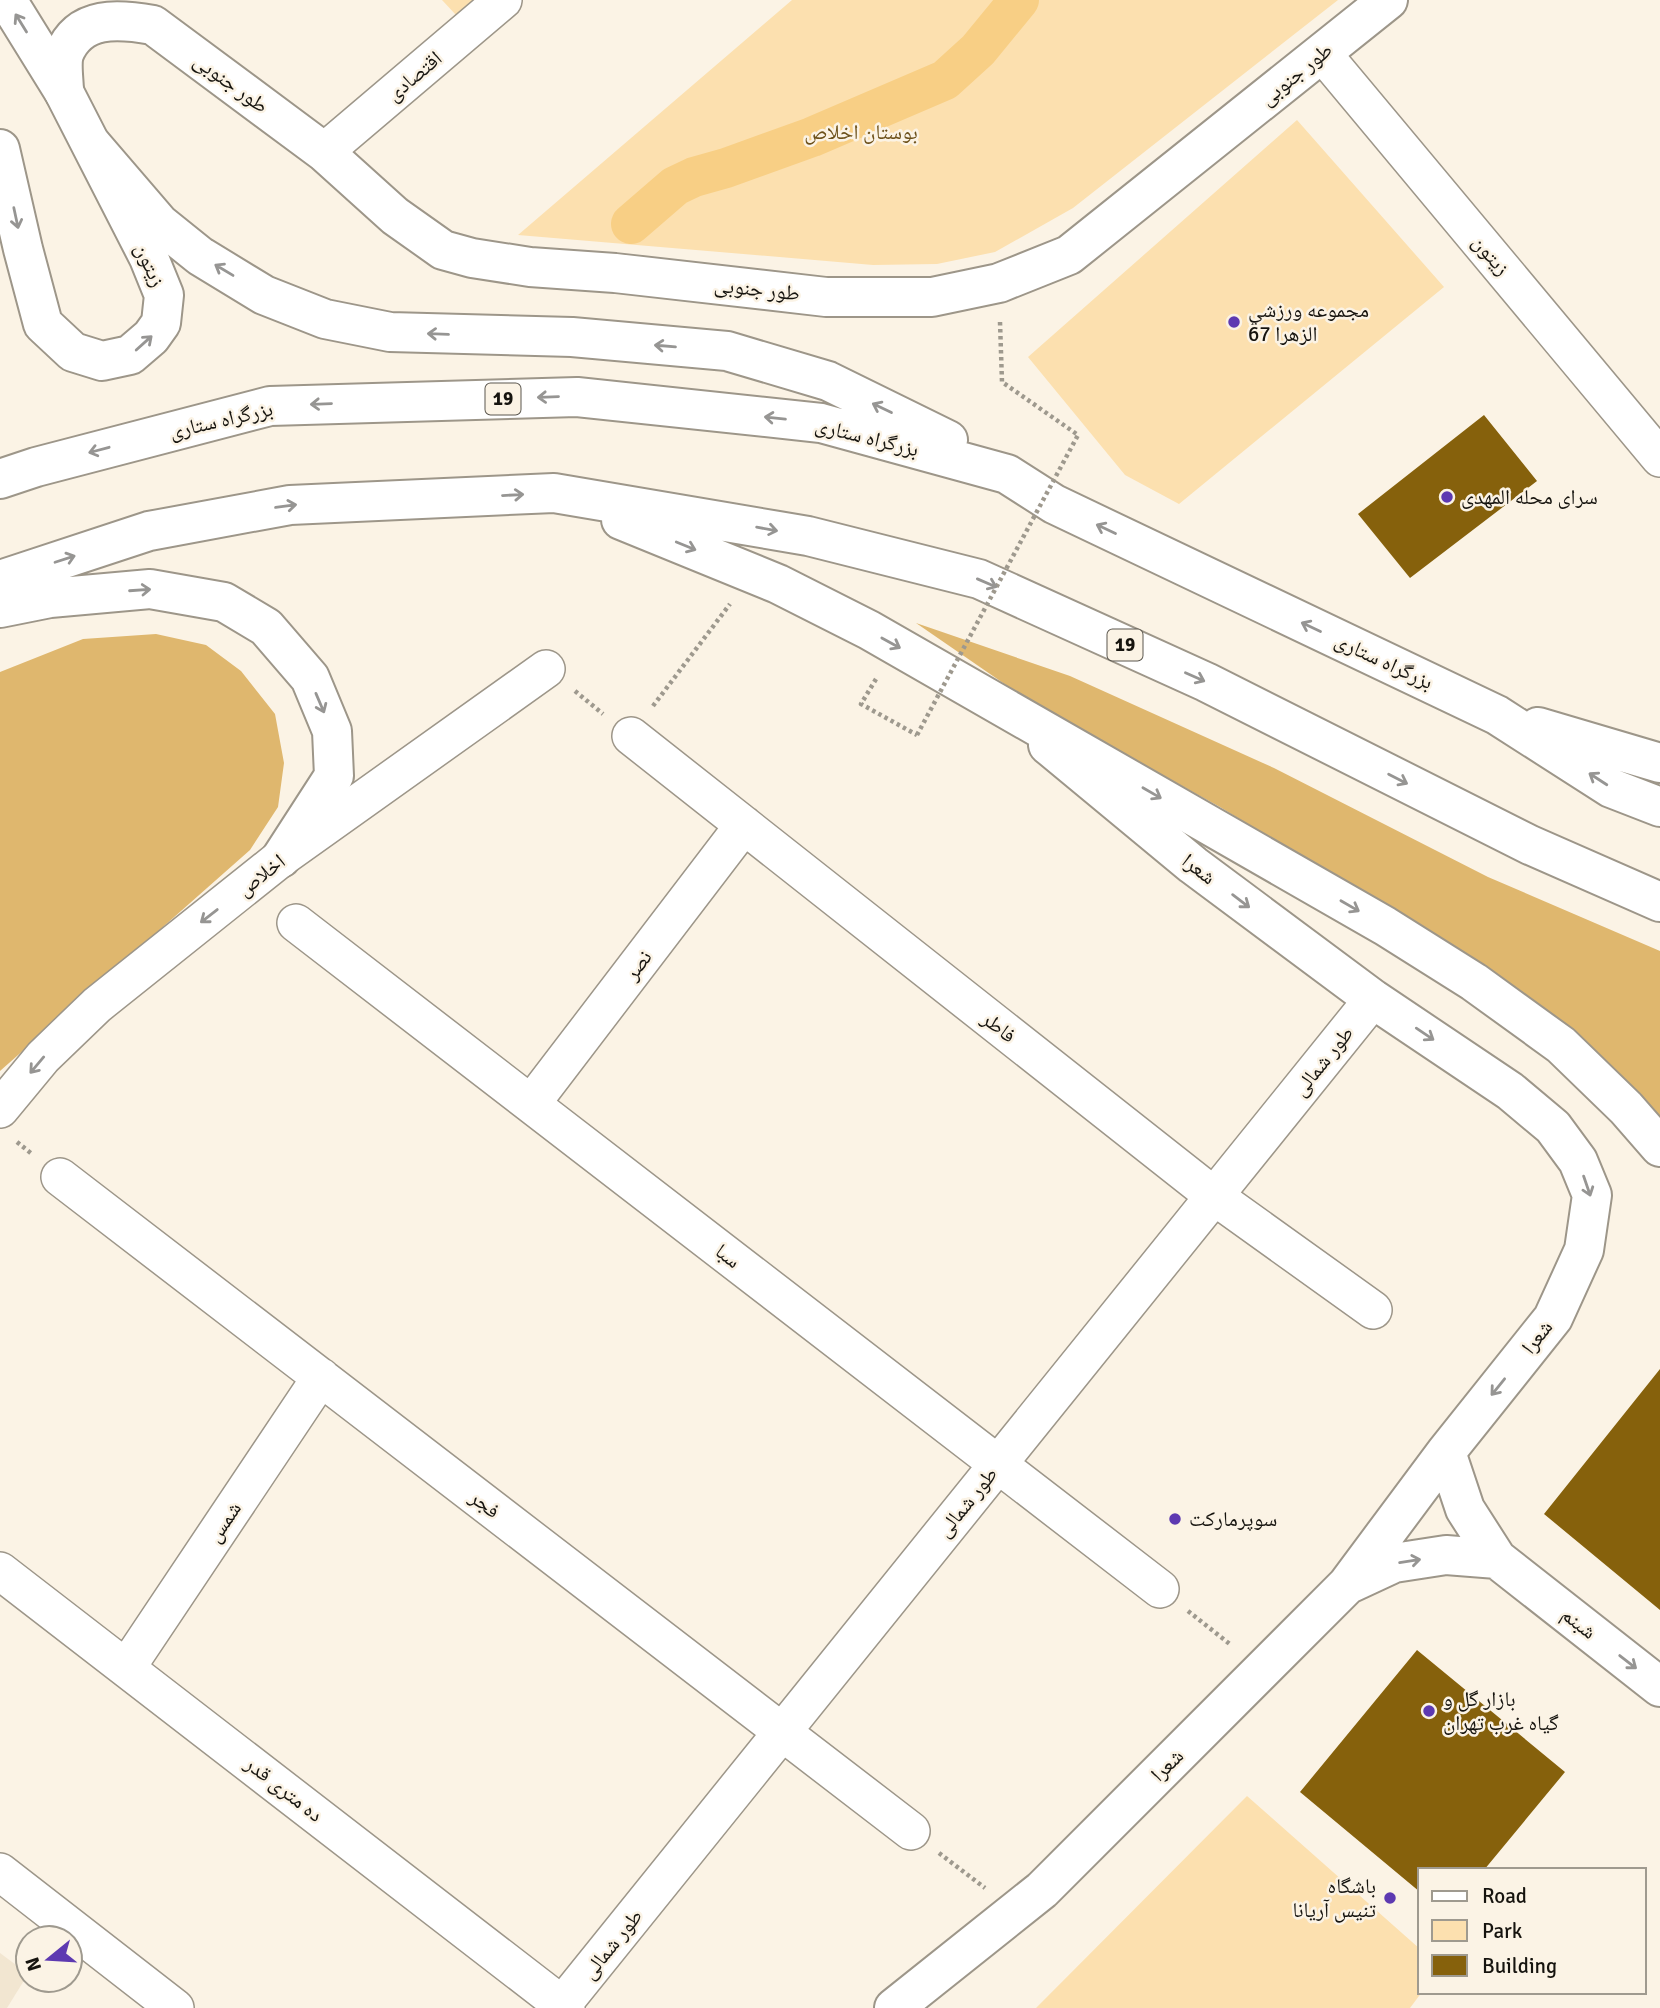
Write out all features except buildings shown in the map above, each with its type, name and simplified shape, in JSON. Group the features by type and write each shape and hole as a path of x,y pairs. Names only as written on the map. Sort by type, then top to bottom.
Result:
{"main road":[{"name":"زیتون","path":"0,150 43,324 74,352 102,362 130,355 151,337 161,323 164,295 149,258 64,92 6,0"},
{"name":"طور جنوبی","path":"153,25 324,152 395,216 443,250 472,258 530,267 615,273 826,296 932,297 999,283 1069,256 1388,0"},
{"path":"64,92 64,55 77,34 95,23 122,19 153,25"},
{"path":"92,145 159,223 200,256 264,295 325,319 390,332 572,337 727,351 828,381 937,435 1007,474"},
{"name":"بزرگراه ستاری","path":"0,479 36,467 270,406 577,397 821,423 1007,474 1054,504 1497,715 1611,788 1660,807"},
{"path":"554,493 778,584 869,630 1385,926 1474,982 1561,1045 1626,1108 1660,1147"},
{"name":"19","path":"0,580 149,531 290,505 554,493 808,536 979,579 1206,682 1530,845 1660,902"},
{"path":"0,608 50,598 150,589 225,602 266,627 310,678 331,731 334,776 281,858"},
{"name":"شعرا","path":"894,2008 1042,1890 1347,1585 1446,1451 1553,1318 1584,1250 1591,1195 1578,1161 1553,1127 1510,1091 1373,999 1193,865 998,703"},
{"path":"1497,715 1660,762"},
{"path":"1446,1451 1465,1509 1497,1559"},
{"path":"1347,1585 1394,1563 1446,1555 1497,1559"},
{"name":"شبنم","path":"1497,1559 1660,1686"}],"street":[{"name":"طور جنوبی","path":"119,0 153,25"},
{"name":"اقتصادی","path":"324,152 503,0"},
{"name":"زیتون","path":"1322,53 1660,458"},
{"name":"اخلاص","path":"0,1109 43,1057 97,1005 281,858 547,669"},
{"name":"فاطر","path":"631,736 1214,1196 1374,1310"},
{"name":"نصر","path":"531,1104 744,825"},
{"name":"سبا","path":"296,923 1160,1589"},
{"name":"طور شمالی","path":"564,2006 1373,999"},
{"name":"فجر","path":"60,1177 911,1831"},
{"name":"شمس","path":"127,1667 321,1377"},
{"name":"ده متری قدر","path":"0,1571 564,2006"},
{"path":"0,1872 175,2008"}],"path":[{"path":"877,677 861,704 917,735 1078,435 1002,382 999,283"},
{"path":"547,669 631,736 734,599"},
{"path":"1160,1589 1262,1670"},
{"path":"911,1831 1016,1911"}],"shaded area":[{"path":"916,623 1070,676 1274,768 1488,877 1660,951 1660,1117 1583,1039 1526,996 1220,807 1032,703"},
{"path":"156,634 206,645 241,671 275,714 284,763 278,807 250,850 0,1071 0,672 83,639"},
{"path":"0,1953 14,1964 16,1994 7,2008 0,2008"}],"green space":[{"path":"442,0 473,0 456,15"},
{"name":"بوستان اخلاص","path":"792,0 1338,0 1073,208 995,252 937,264 873,265 518,235"},
{"name":"مجموعه ورزشي الزهرا 67","path":"1297,120 1444,287 1179,504 1125,475 1028,357"},
{"path":"1247,1796 1418,1947 1418,1994 1420,1994 1410,2008 1036,2008"}],"waterway":[{"path":"631,224 675,186 694,177 812,137 945,80 978,50 1019,0"}],"place":[{"name":"مجموعه ورزشي الزهرا 67","path":"1234,322"},
{"name":"سرای محله المهدی","path":"1447,497"},
{"name":"سوپرمارکت","path":"1175,1519"},
{"name":"بازار گل و گیاه غرب تهران","path":"1429,1711"},
{"name":"باشگاه تنیس آریانا","path":"1390,1898"}]}
